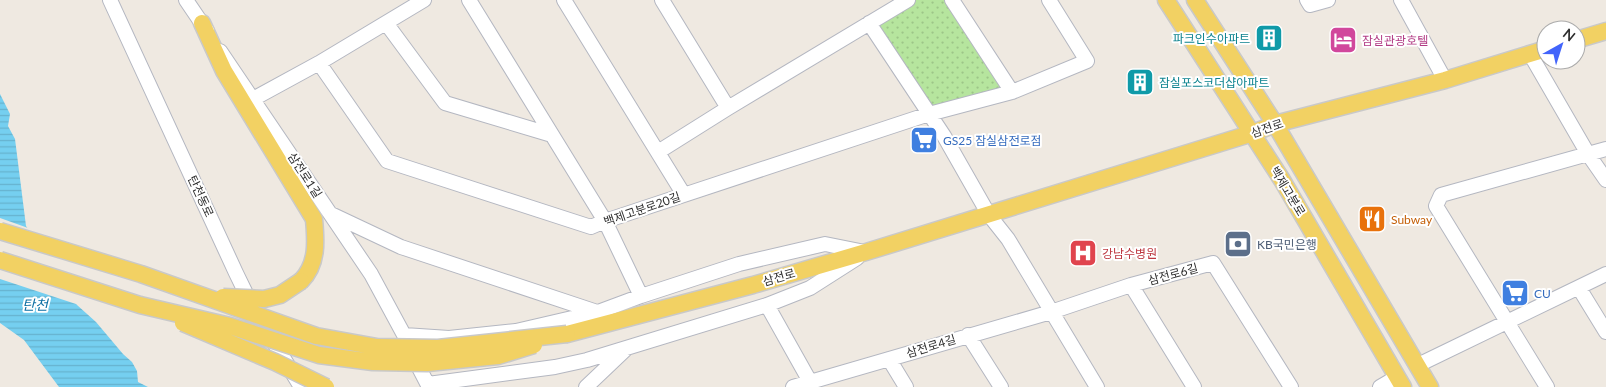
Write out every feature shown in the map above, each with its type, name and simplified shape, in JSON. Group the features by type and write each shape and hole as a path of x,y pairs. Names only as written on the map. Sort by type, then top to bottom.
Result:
{"main road":[{"name":"백제고분로","path":"1166,0 1282,180 1400,382"},
{"name":"백제고분로","path":"1195,0 1275,124 1430,387"},
{"path":"0,232 226,297 264,299 280,296 309,273 316,246 314,219 224,71 202,23"},
{"path":"1586,37 1606,31"},
{"name":"삼전로","path":"567,334 753,285 1253,134 1275,124 1444,80 1536,52"},
{"path":"0,260 140,305 230,326 319,355 373,362 427,363 498,356 567,334"},
{"path":"141,274 316,336 377,347 438,348 567,334"},
{"path":"140,305 275,362 326,387"}],"street":[{"name":"탄천동로","path":"110,0 253,308 301,387"},
{"name":"삼전로1길","path":"186,0 371,274 429,386"},
{"path":"253,99 319,63 424,0"},
{"path":"469,0 605,221 641,296"},
{"path":"564,0 684,195"},
{"path":"662,0 728,108"},
{"path":"658,152 908,0"},
{"path":"952,0 1012,92"},
{"name":"백제고분로20길","path":"319,63 387,160 591,227 930,114 1012,92 1087,61 1049,0"},
{"path":"1308,2 1328,0"},
{"path":"1401,0 1444,80"},
{"path":"386,23 445,104 552,135"},
{"path":"869,23 930,114 989,215 1008,239 1097,387"},
{"path":"1530,54 1588,154 1606,180"},
{"path":"1547,387 1436,206 1441,196 1606,149"},
{"path":"330,213 401,247 598,312"},
{"path":"404,335 449,338 516,331 598,312 739,264 825,244 866,252"},
{"path":"429,386 555,367 628,348 767,304 810,288 866,252"},
{"name":"삼전로6길","path":"1051,312 1132,285 1213,263 1291,387"},
{"path":"1418,365 1606,274"},
{"path":"1132,285 1194,387"},
{"path":"1578,288 1606,332"},
{"path":"767,304 812,384"},
{"name":"삼전로4길","path":"793,387 812,384 968,335 1051,312"},
{"path":"968,335 1001,387"},
{"path":"586,387 628,348"},
{"path":"889,359 906,387"},
{"path":"1380,387 1400,382"}],"green space":[{"path":"908,0 952,0 1012,92 929,114 869,23"}],"water":[{"name":"탄천","path":"0,94 10,114 8,126 15,139 26,226 77,305 96,322 132,362 137,371 138,382 148,387 59,387 24,340 0,323"}],"pier":[{"path":"0,218 31,229 82,306 0,279"}],"place":[{"name":"파크인수아파트","path":"1269,38"},
{"name":"잠실관광호텔","path":"1343,40"},
{"name":"잠실포스코더샵아파트","path":"1140,82"},
{"name":"GS25 잠실삼전로점","path":"924,140"},
{"name":"Subway","path":"1372,219"},
{"name":"KB국민은행","path":"1238,244"},
{"name":"강남수병원","path":"1083,253"},
{"name":"CU","path":"1515,293"}]}
